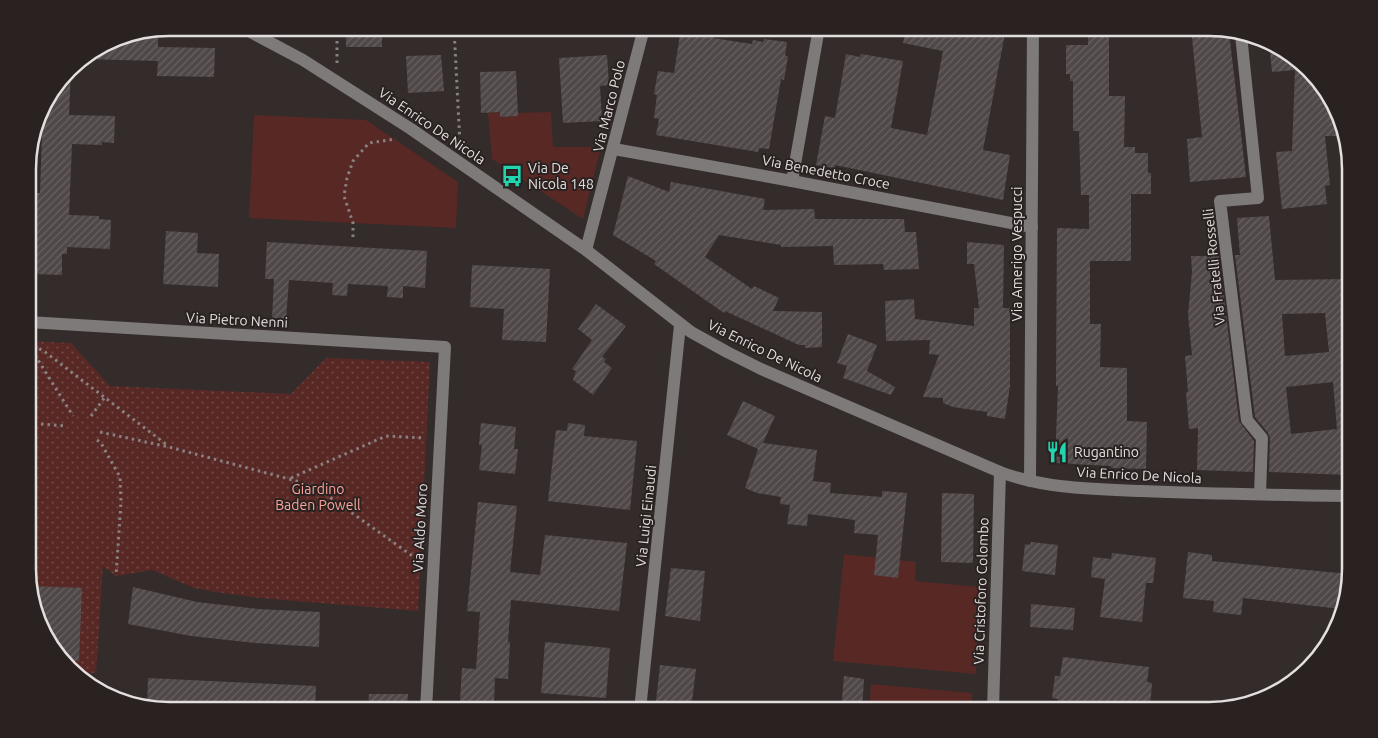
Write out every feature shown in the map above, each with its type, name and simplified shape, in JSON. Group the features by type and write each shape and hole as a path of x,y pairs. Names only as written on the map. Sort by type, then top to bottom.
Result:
{"street":[{"path":"792,181 818,36"},
{"name":"Via Amerigo Vespucci","path":"1030,481 1033,36"},
{"name":"Via Enrico De Nicola","path":"260,37 290,52 411,129 586,250 680,325 761,369 1000,472 1030,481 1086,488 1207,494 1342,496"},
{"name":"Via Marco Polo","path":"586,250 614,149 642,37"},
{"name":"Via Fratelli Rosselli","path":"1242,41 1258,198 1220,201 1247,420 1262,438 1260,494"},
{"name":"Via Benedetto Croce","path":"614,149 1032,227"},
{"name":"Via Pietro Nenni","path":"37,323 445,347"},
{"name":"Via Luigi Einaudi","path":"641,702 660,536 680,325"},
{"name":"Via Aldo Moro","path":"426,702 445,347"},
{"name":"Via Cristoforo Colombo","path":"993,701 1000,472"}],"path":[{"path":"337,37 338,82"},
{"path":"454,37 461,164"},
{"path":"353,236 353,223 344,196 347,178 353,161 369,143 399,138"},
{"path":"37,348 170,447"},
{"path":"37,357 73,416"},
{"path":"91,416 105,398"},
{"path":"41,424 65,426"},
{"path":"100,432 170,447 291,478 324,493 433,570"},
{"path":"291,478 386,436 427,439"},
{"path":"97,440 101,443 120,477 122,502 116,576"}],"green space":[{"path":"500,112 501,117 518,116 518,113 551,112 553,147 601,147 583,219 492,159 488,113"},
{"path":"254,115 366,120 458,182 456,228 249,218"},
{"name":"Giardino Baden Powell","path":"37,341 71,343 110,386 291,394 326,358 430,362 418,611 260,598 216,592 194,588 152,570 116,576 103,566 96,673 87,672 64,650 46,620 37,586"},
{"path":"844,554 916,562 915,581 979,587 976,674 833,661"},
{"path":"871,684 972,693 972,701 870,701"}],"building":[{"path":"713,36 713,38 752,44 753,40 763,42 764,39 787,42 785,56 788,56 784,80 781,79 769,149 759,148 758,152 656,135 659,119 654,118 657,95 654,94 658,71 674,73 680,37"},
{"path":"904,36 1004,36 983,150 1010,155 1003,200 835,165 835,168 816,165 825,116 835,118 846,54 860,57 861,54 903,61 891,128 927,135 943,51 903,43"},
{"path":"1088,36 1109,36 1109,96 1125,96 1124,147 1135,147 1135,153 1148,153 1148,173 1151,173 1151,194 1131,194 1131,261 1090,261 1090,324 1101,324 1100,367 1127,368 1127,421 1147,422 1146,469 1055,463 1058,386 1056,386 1057,228 1089,229 1089,195 1081,195 1079,131 1073,131 1073,81 1070,81 1070,74 1066,74 1066,45 1088,45"},
{"path":"1192,36 1230,38 1246,177 1190,182 1187,139 1202,137"},
{"path":"158,37 158,47 215,48 214,77 157,76 158,61 95,59 118,46 143,39"},
{"path":"346,37 382,37 382,47 346,47"},
{"path":"1270,52 1283,59 1303,75 1314,88 1332,118 1337,136 1325,136 1330,185 1325,186 1327,204 1282,209 1276,152 1292,151 1295,70 1272,72"},
{"path":"441,55 444,91 408,93 406,56"},
{"path":"607,55 609,85 600,86 602,121 563,123 559,58"},
{"path":"516,71 518,116 500,117 500,112 481,113 480,72"},
{"path":"71,80 69,115 115,116 114,143 102,142 102,145 72,144 69,215 99,216 99,219 111,220 110,249 67,247 67,254 62,254 62,275 37,274 37,193 40,193 42,131 50,110"},
{"path":"628,176 669,192 671,182 765,199 763,210 814,209 815,219 904,219 905,232 916,232 919,269 884,270 883,264 834,265 833,246 781,247 781,245 719,235 705,257 752,289 754,286 779,298 773,311 822,312 822,347 805,348 805,345 799,345 725,311 724,313 654,264 656,261 613,235"},
{"path":"1269,216 1275,280 1342,279 1342,475 1269,472 1270,438 1255,417 1235,255 1240,255 1237,218","holes":["1325,313 1329,352 1285,356 1282,314","1333,382 1337,429 1291,434 1286,387"]},
{"path":"166,231 198,233 197,253 219,254 218,287 163,284"},
{"path":"267,242 427,251 425,288 403,286 403,298 387,297 388,286 348,284 347,296 332,295 333,283 289,280 286,319 272,318 274,279 265,279"},
{"path":"967,242 1004,245 1003,308 1010,308 1010,386 1005,419 987,416 987,412 953,407 943,403 943,398 923,397 939,355 929,354 930,340 886,341 885,301 914,299 915,319 974,326 974,308 979,308 974,264 967,264"},
{"path":"1191,256 1219,256 1239,421 1254,441 1253,472 1197,470 1198,428 1189,429 1186,392 1188,392 1185,356 1192,355 1188,314 1192,272"},
{"path":"472,265 550,269 546,342 502,340 504,309 470,307"},
{"path":"596,304 626,326 602,357 606,359 604,362 612,368 593,395 573,380 576,371 572,369 592,340 578,329"},
{"path":"848,334 877,345 867,371 895,387 891,395 843,378 847,366 837,363"},
{"path":"743,401 775,416 763,443 817,450 813,481 831,483 830,493 882,497 882,491 907,493 898,578 874,575 878,535 854,533 855,520 808,514 807,526 787,524 790,505 780,504 781,497 757,493 745,488 758,449 727,435"},
{"path":"481,423 516,427 514,449 518,449 515,474 479,470 482,445 479,445"},
{"path":"568,423 585,425 584,436 637,441 630,510 548,501 556,430 567,431"},
{"path":"942,493 974,494 973,563 941,562"},
{"path":"478,502 517,506 510,572 540,575 545,535 627,543 619,611 511,600 508,679 495,678 494,702 460,701 462,668 476,669 480,612 467,611"},
{"path":"1031,542 1058,545 1055,575 1022,571 1025,544 1030,545"},
{"path":"1188,552 1212,555 1212,561 1341,573 1336,608 1243,598 1241,615 1213,612 1214,601 1183,598"},
{"path":"1112,553 1156,558 1153,583 1146,583 1142,622 1100,617 1105,579 1091,577 1093,557 1111,559"},
{"path":"671,568 705,571 700,621 665,616"},
{"path":"37,586 82,588 79,661 73,661 54,635 46,620"},
{"path":"133,587 197,602 258,609 320,612 319,647 191,636 128,624"},
{"path":"1031,604 1075,608 1073,630 1030,627"},
{"path":"545,642 610,648 606,698 541,693"},
{"path":"1063,657 1149,667 1147,682 1152,683 1151,701 1058,701 1058,699 1052,698 1055,676 1060,676"},
{"path":"660,665 696,669 692,702 656,702"},
{"path":"844,676 864,679 863,701 842,701"},
{"path":"148,678 316,686 315,702 169,702 147,700"},
{"path":"369,694 408,694 408,702 369,702"}],"place":[{"name":"Via De Nicola 148","path":"512,176"},
{"name":"Rugantino","path":"1057,452"}]}
